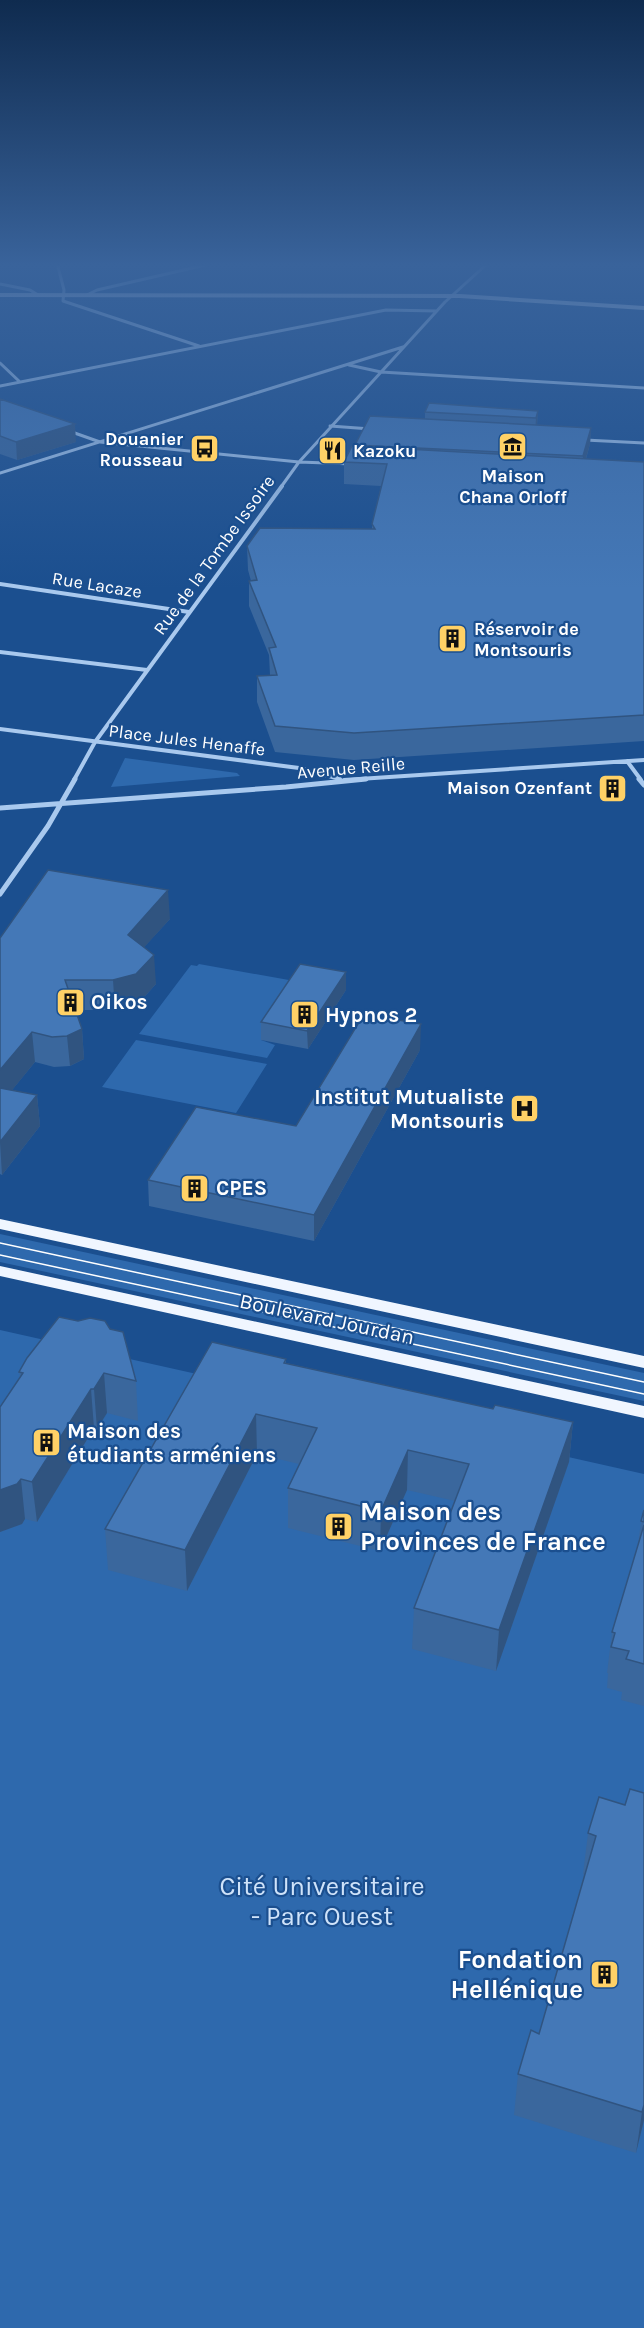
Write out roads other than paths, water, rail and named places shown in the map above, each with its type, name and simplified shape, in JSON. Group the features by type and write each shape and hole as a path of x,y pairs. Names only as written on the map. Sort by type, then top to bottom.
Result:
{"main road":[{"name":"Boulevard Jourdan","path":"0,1224 644,1362"},
{"name":"Boulevard Jourdan","path":"0,1271 644,1412"}],"street":[{"path":"9,372 20,382"},
{"path":"0,386 72,372"},
{"path":"0,473 327,372"},
{"path":"381,372 644,388"},
{"name":"Rue de la Tombe Issoire","path":"0,894 48,826 95,742 189,612 299,462 381,372"},
{"path":"330,426 372,429"},
{"path":"66,431 100,442 299,462 357,465"},
{"path":"585,440 644,443"},
{"name":"Rue Lacaze","path":"0,584 189,612"},
{"path":"0,652 147,670"},
{"name":"Place Jules Henaffe","path":"0,729 298,768 345,780"},
{"name":"Avenue Reille","path":"0,808 286,787 345,780 644,760"},
{"path":"627,761 644,785"}],"tram line":[{"path":"0,1243 644,1382"},
{"path":"0,1255 644,1394"}],"place":[{"name":"Maison Chana Orloff","path":"513,447"},
{"name":"Douanier Rousseau","path":"204,449"},
{"name":"Kazoku","path":"332,451"},
{"name":"Réservoir de Montsouris","path":"453,639"},
{"name":"Maison Ozenfant","path":"613,788"},
{"name":"Oikos","path":"70,1002"},
{"name":"Hypnos 2","path":"304,1015"},
{"name":"Institut Mutualiste Montsouris","path":"525,1109"},
{"name":"CPES","path":"195,1188"},
{"name":"Maison des étudiants arméniens","path":"46,1443"},
{"name":"Maison des Provinces de France","path":"339,1526"},
{"name":"Fondation Hellénique","path":"604,1974"}],"park label":[{"name":"Cité Universitaire - Parc Ouest","path":"322,1900"}]}
